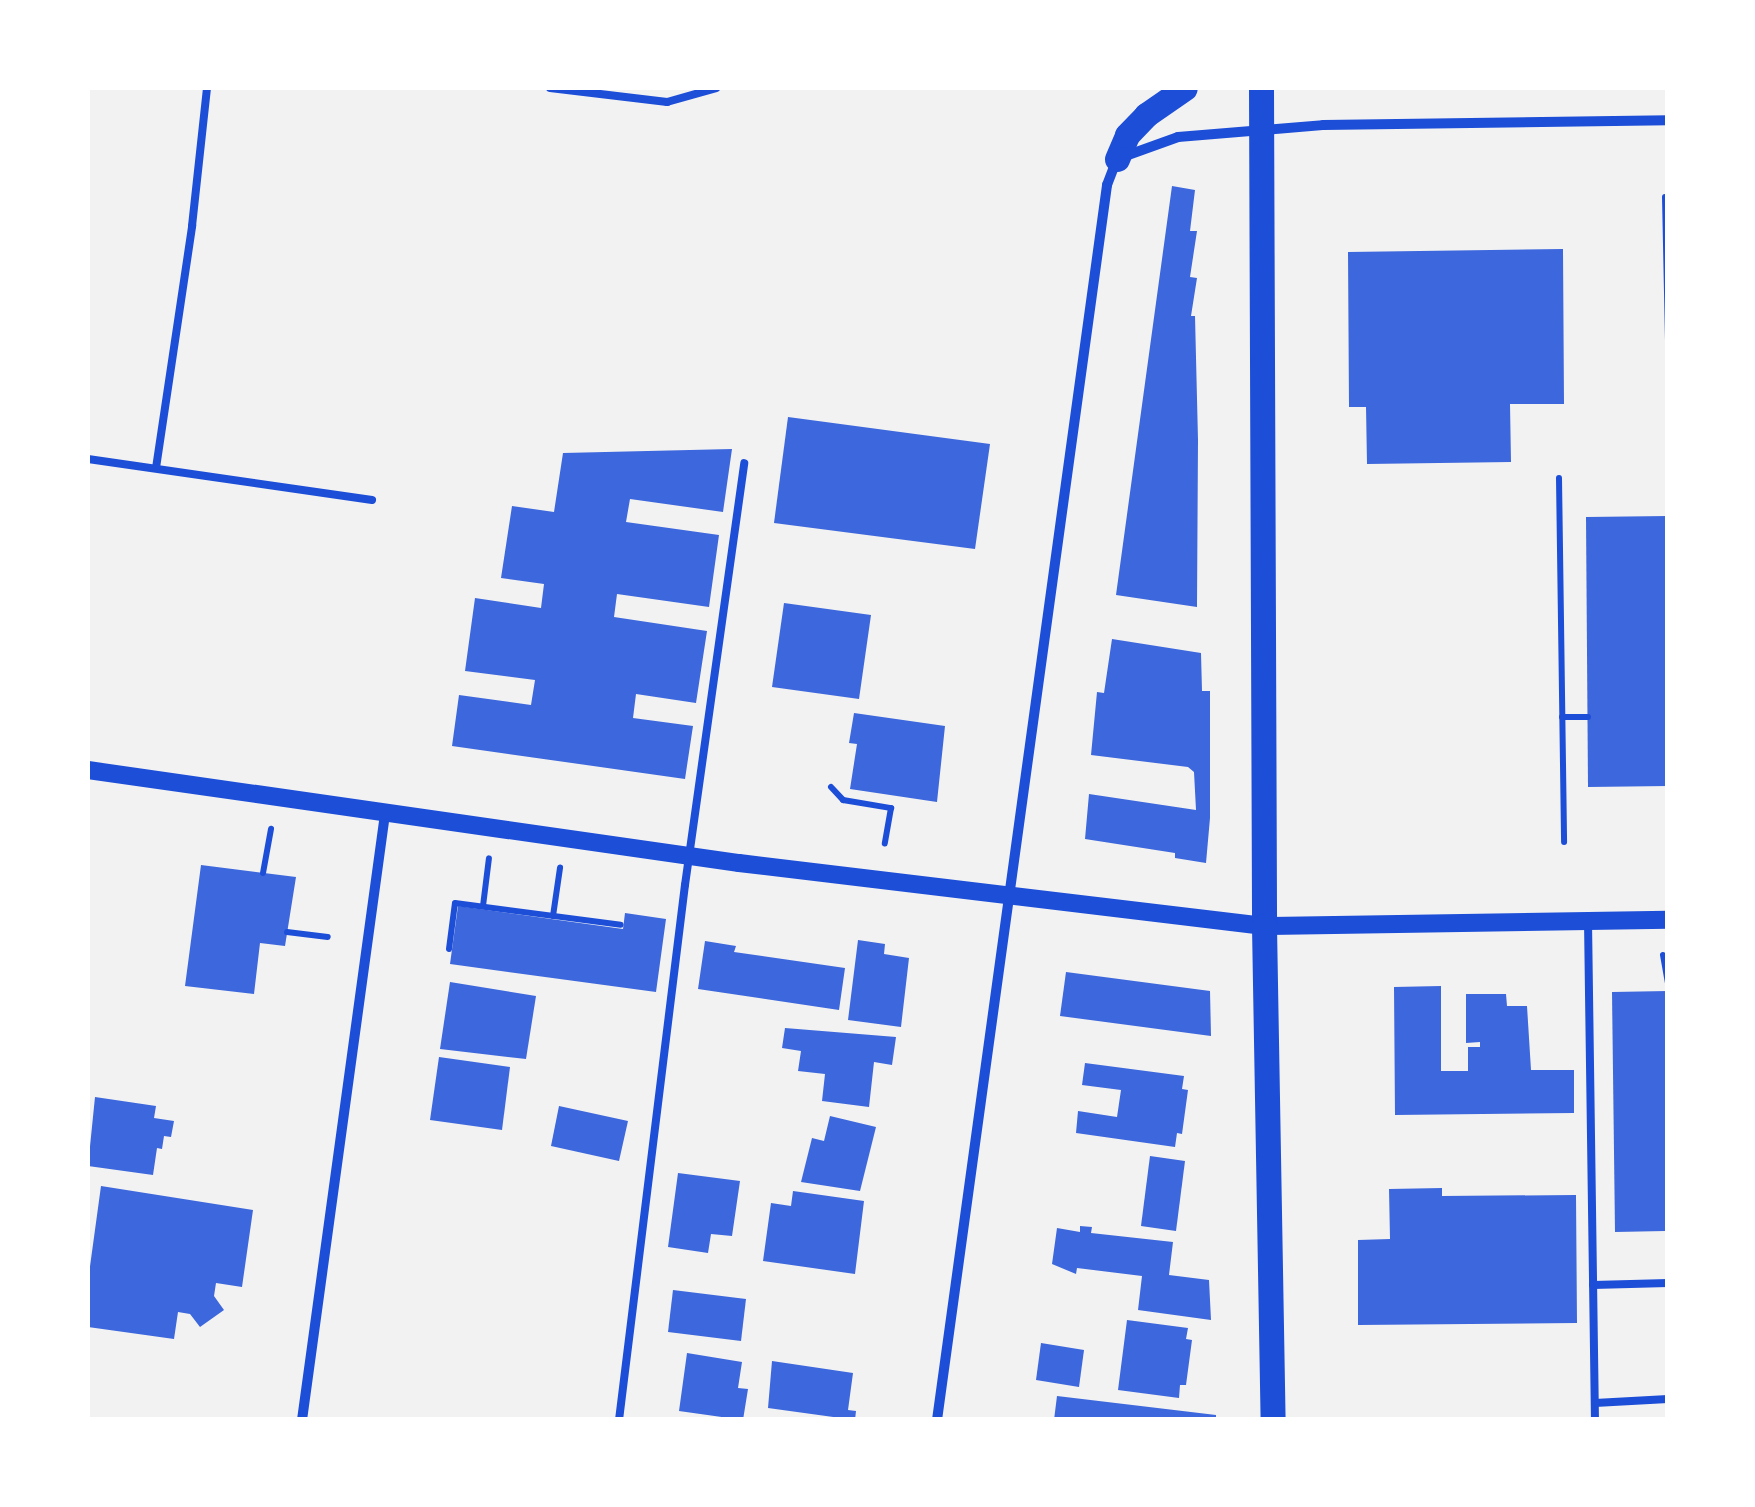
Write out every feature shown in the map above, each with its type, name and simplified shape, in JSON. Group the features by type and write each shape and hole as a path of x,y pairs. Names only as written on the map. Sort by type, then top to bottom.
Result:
{"main road":[{"path":"1117,159 1127,135 1146,114 1185,88"},
{"path":"1260,88 1264,926 1272,1420"}],"street":[{"path":"937,1420 1107,185 1117,159 1178,137 1323,125 1668,120"},
{"path":"88,770 688,856 1264,926 1668,920"},
{"path":"302,1420 384,814"}],"lane":[{"path":"156,468 192,226 206,88"},
{"path":"550,88 667,102 716,88"},
{"path":"88,460 372,500"},
{"path":"618,1420 688,856 744,463"},
{"path":"1588,921 1595,1420"},
{"path":"1594,1285 1668,1283"},
{"path":"1595,1402 1668,1399"}],"path":[{"path":"1666,197 1668,345"},
{"path":"1559,478 1564,842"},
{"path":"1562,717 1588,717"},
{"path":"832,787 843,800 891,808 885,844"},
{"path":"263,872 271,829"},
{"path":"483,906 490,858"},
{"path":"553,916 560,868"},
{"path":"449,949 455,903 621,926"},
{"path":"287,932 328,937"},
{"path":"1663,955 1668,983"}],"building":[{"path":"1172,186 1195,190 1190,231 1197,231 1190,277 1197,278 1191,316 1195,316 1198,440 1197,607 1116,595"},
{"path":"1563,249 1564,404 1510,404 1511,462 1367,464 1366,407 1349,407 1348,252"},
{"path":"788,417 990,444 975,549 774,523"},
{"path":"732,449 723,512 630,499 626,522 719,535 709,607 617,594 614,617 707,631 696,703 636,694 633,718 693,726 685,779 452,746 459,695 531,705 535,680 465,671 475,598 541,608 544,584 501,578 512,506 554,512 563,453"},
{"path":"1668,516 1668,786 1588,787 1586,517"},
{"path":"784,603 871,615 859,699 772,687"},
{"path":"1112,639 1201,653 1202,691 1210,691 1206,863 1175,858 1175,853 1085,839 1089,794 1196,810 1194,772 1188,767 1091,755 1097,692 1104,693"},
{"path":"854,713 945,726 937,802 850,789 857,744 849,743"},
{"path":"201,865 296,877 285,946 260,943 254,994 185,986"},
{"path":"458,906 623,929 625,913 666,919 656,992 450,964"},
{"path":"858,940 885,944 884,954 909,958 901,1027 848,1020"},
{"path":"705,941 736,946 734,952 845,968 839,1010 698,989"},
{"path":"1066,972 1210,991 1211,1036 1060,1016"},
{"path":"450,982 536,996 526,1059 440,1049"},
{"path":"1441,986 1441,1071 1468,1071 1468,1047 1480,1047 1480,1042 1466,1043 1466,994 1506,994 1507,1006 1527,1006 1531,1070 1574,1070 1574,1113 1395,1115 1394,987"},
{"path":"1668,991 1665,1231 1615,1232 1612,992"},
{"path":"785,1028 896,1037 892,1065 874,1062 869,1107 822,1101 825,1074 798,1071 801,1051 782,1048"},
{"path":"439,1057 510,1067 502,1130 430,1120"},
{"path":"1085,1063 1184,1076 1182,1089 1188,1090 1182,1134 1177,1133 1175,1147 1076,1133 1078,1111 1117,1117 1121,1090 1082,1085"},
{"path":"95,1097 156,1106 154,1118 174,1121 171,1137 164,1136 162,1149 157,1148 153,1175 88,1166"},
{"path":"559,1106 628,1121 619,1161 551,1146"},
{"path":"830,1116 876,1127 860,1191 801,1182 812,1138 824,1141"},
{"path":"1150,1156 1185,1161 1176,1231 1141,1226"},
{"path":"678,1173 740,1181 732,1236 711,1234 708,1253 668,1247"},
{"path":"101,1186 253,1210 242,1287 216,1283 214,1296 224,1310 200,1327 190,1314 178,1312 174,1339 88,1327 88,1281"},
{"path":"1442,1188 1442,1196 1576,1195 1577,1323 1358,1325 1358,1240 1390,1239 1389,1189"},
{"path":"793,1191 864,1201 855,1274 763,1261 771,1203 791,1206"},
{"path":"1080,1226 1092,1227 1091,1233 1173,1242 1169,1275 1209,1280 1211,1320 1138,1310 1142,1276 1077,1268 1076,1274 1052,1264 1057,1228 1080,1232"},
{"path":"673,1290 746,1299 741,1341 668,1332"},
{"path":"1127,1320 1188,1328 1186,1339 1192,1340 1186,1385 1180,1385 1179,1398 1118,1390"},
{"path":"1041,1343 1084,1350 1079,1387 1036,1380"},
{"path":"687,1353 742,1362 738,1388 748,1389 743,1420 679,1411"},
{"path":"772,1361 853,1373 848,1410 856,1411 855,1420 768,1408"},
{"path":"1057,1396 1216,1415 1216,1420 1054,1420"}]}
